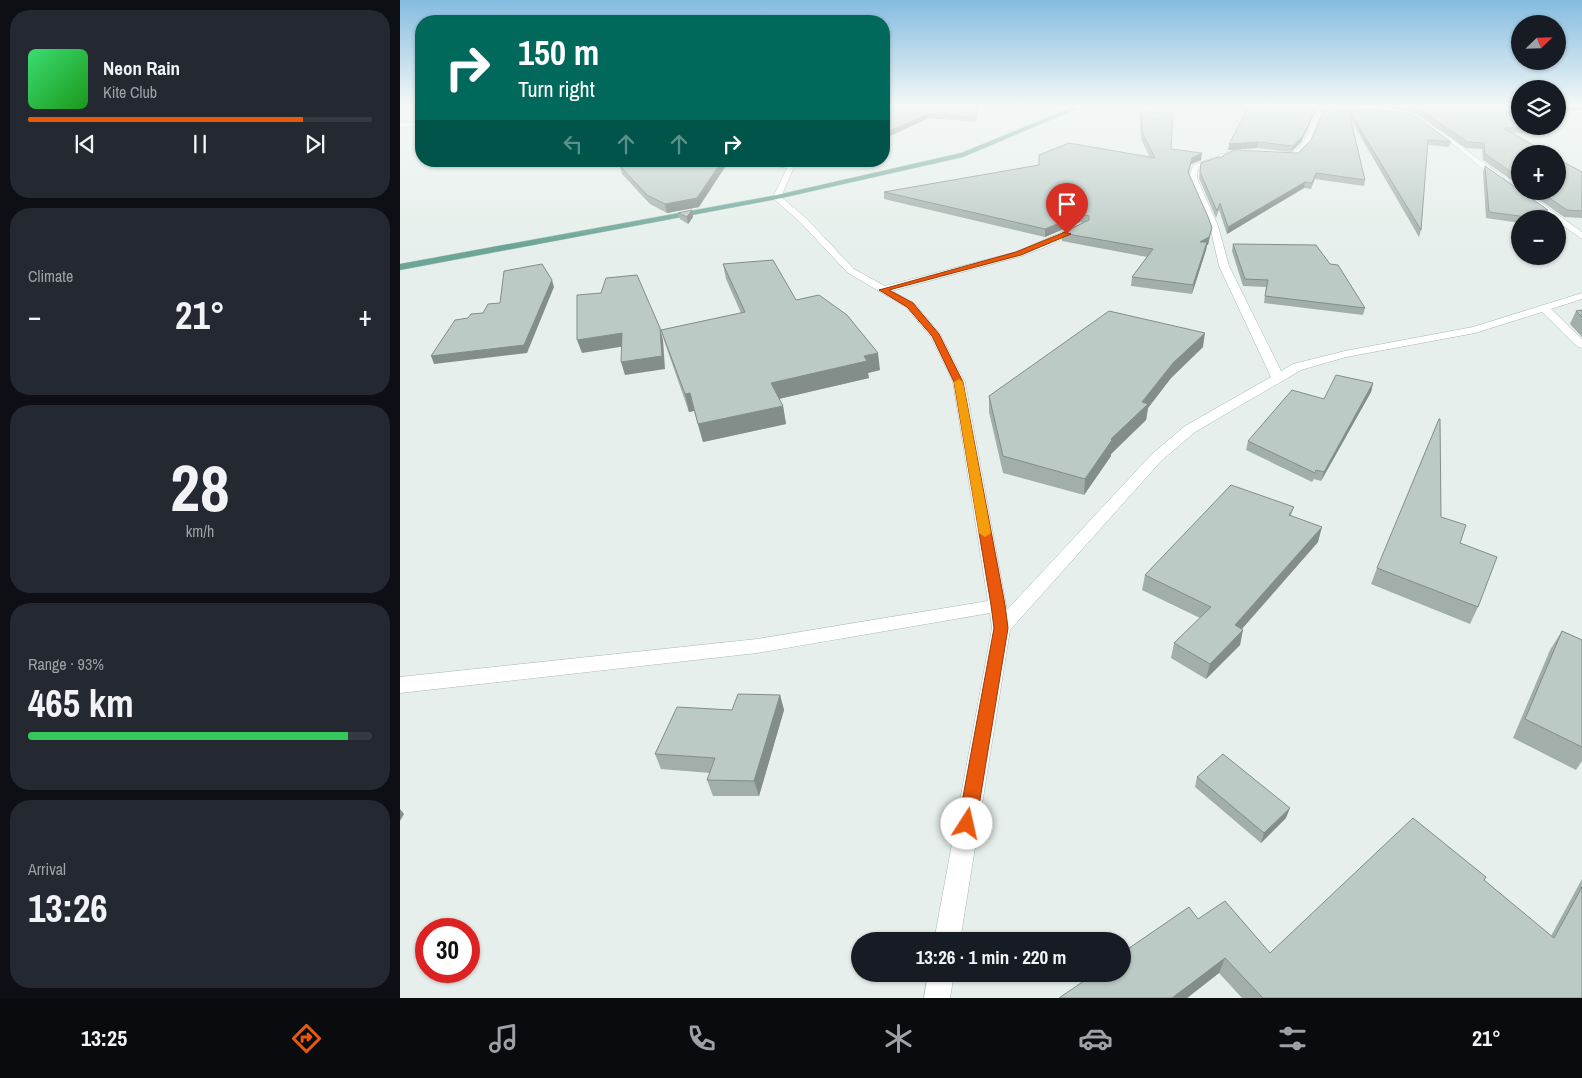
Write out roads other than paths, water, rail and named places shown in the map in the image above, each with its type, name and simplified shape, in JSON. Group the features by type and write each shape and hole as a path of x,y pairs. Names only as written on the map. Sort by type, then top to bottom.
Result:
{"main road":[{"path":"400,267 777,197 968,153"}],"street":[{"path":"1231,153 1212,158 1195,166 1193,178 1214,226 1224,266 1278,378"},
{"path":"1270,153 1292,156 1298,153"},
{"path":"1465,153 1509,184"},
{"path":"792,167 777,197 851,271 910,305 936,336 959,382 1001,628 949,932"},
{"path":"1531,200 1582,236"},
{"path":"883,290 1019,254 1084,226"},
{"path":"1001,628 1156,458 1190,429 1297,367 1345,354 1475,330 1582,296"},
{"path":"1544,308 1582,345"},
{"path":"1558,322 1574,319"},
{"path":"400,685 757,646 998,605"},
{"path":"937,998 940,982"}]}
